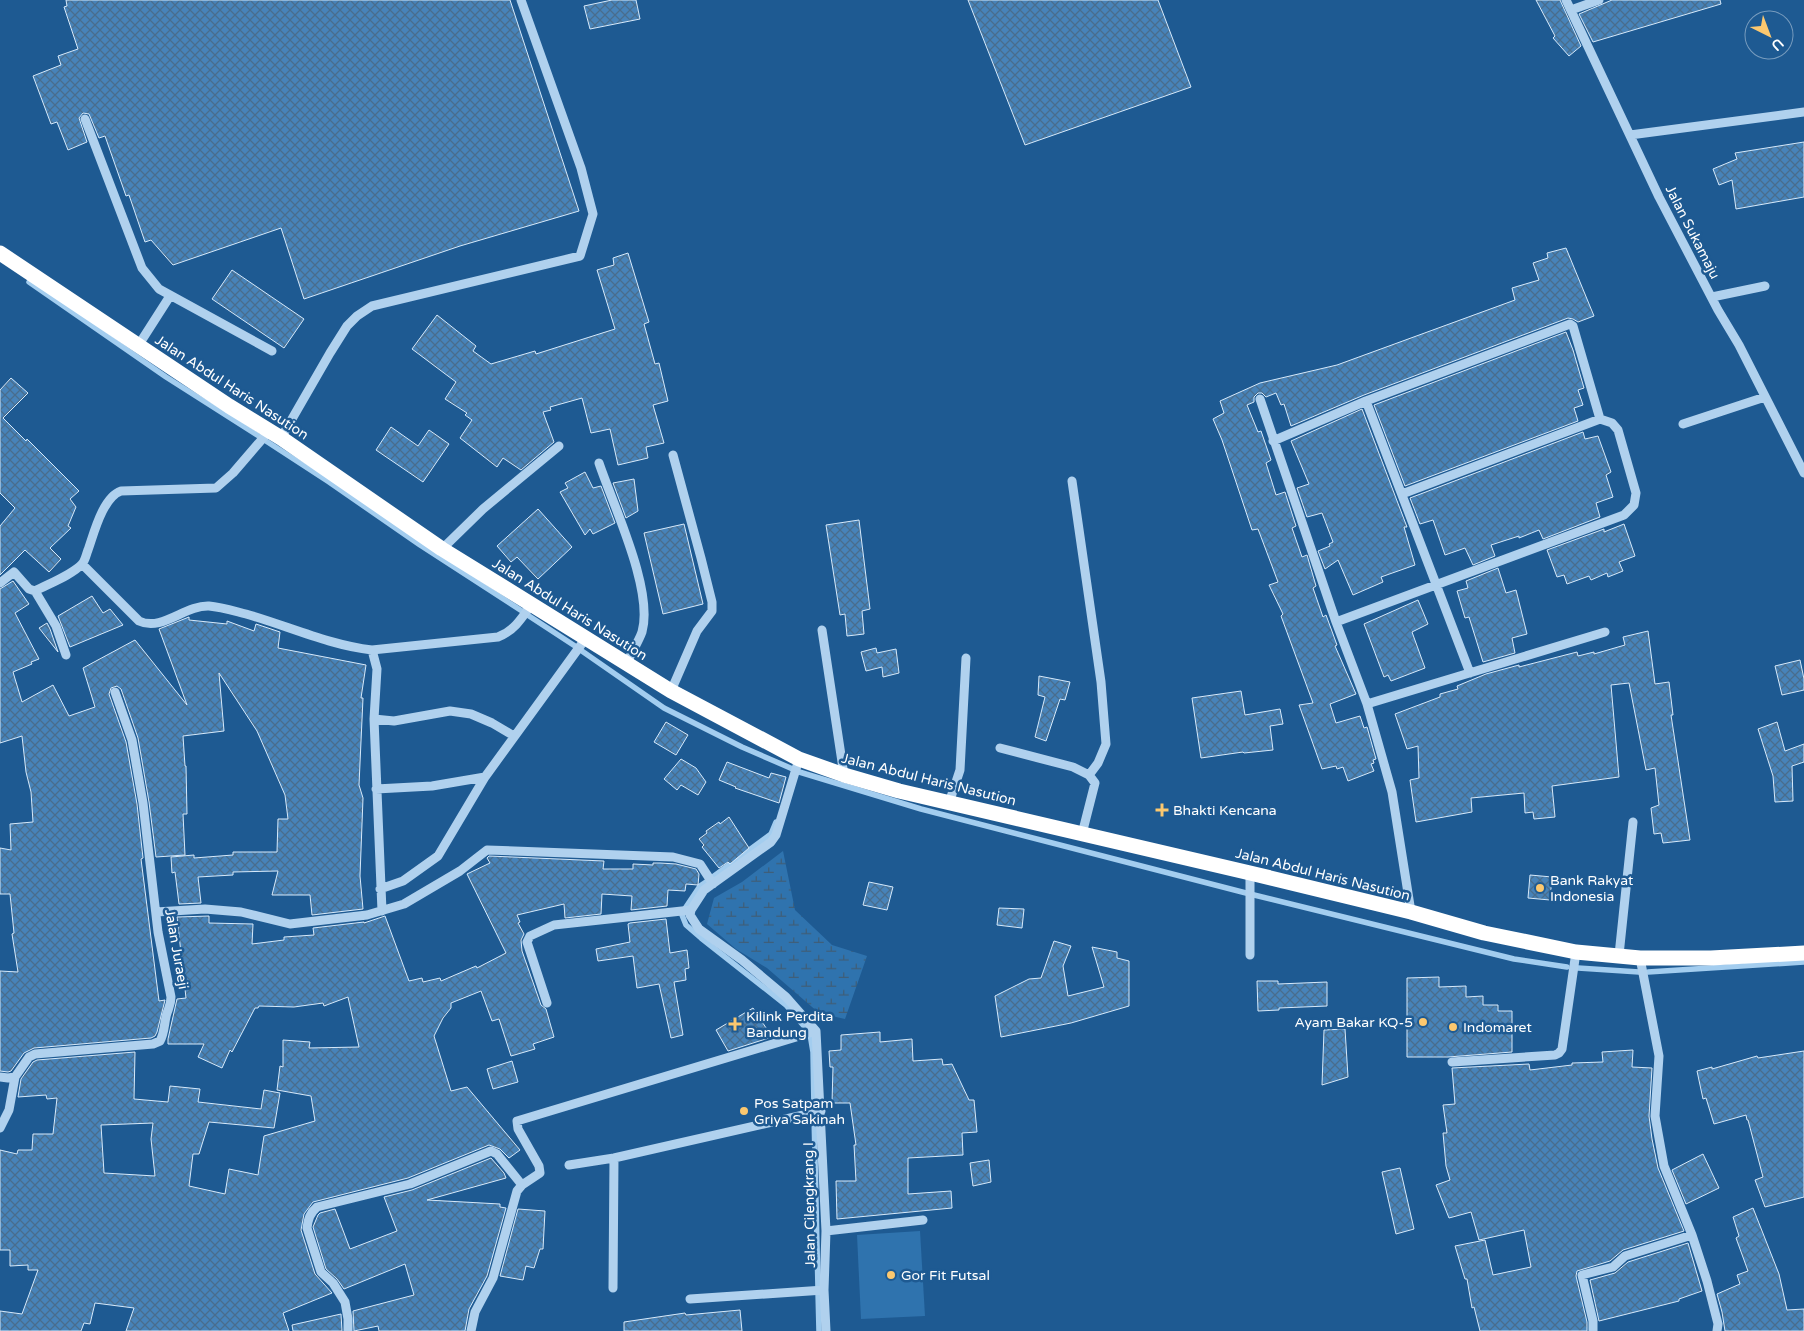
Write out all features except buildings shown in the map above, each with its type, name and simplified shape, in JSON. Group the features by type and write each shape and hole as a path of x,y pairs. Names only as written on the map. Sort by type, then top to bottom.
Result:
{"highway":[{"name":"Jalan Abdul Haris Nasution","path":"0,253 138,346 276,434 442,549 671,690 799,759 844,775 899,791 1411,912 1484,933 1576,952 1647,958 1804,953"}],"street":[{"path":"34,591 73,571 82,564 100,516 111,496 117,492 121,490 216,488 233,474 276,434 347,326 357,316 372,306 580,256 593,214 581,168 521,0"},
{"name":"Jalan Sukamaju","path":"1566,0 1659,197 1804,473"},
{"path":"1571,10 1599,0"},
{"path":"1630,135 1804,112"},
{"path":"85,119 142,268 159,289 272,351"},
{"path":"1712,298 1765,286"},
{"path":"138,346 170,296"},
{"path":"1273,441 1366,401 1570,324 1573,326 1600,419"},
{"path":"1683,424 1765,397"},
{"path":"1260,399 1336,622 1367,704 1392,792 1411,912"},
{"path":"1366,401 1470,673"},
{"path":"1336,622 1624,515 1634,505 1636,493 1618,430 1612,423 1600,419 1402,494"},
{"path":"442,549 483,509 559,446"},
{"path":"671,690 697,631 712,612 712,602 673,456"},
{"path":"599,463 630,545 640,580 644,604 642,632 627,663"},
{"path":"1072,481 1101,682 1106,744 1098,763 1089,774"},
{"path":"82,564 140,621 146,624 166,620 192,608 217,607 264,619 353,648 372,650 498,637 508,633 531,605"},
{"path":"0,583 14,572 29,589 34,591 56,626 66,655"},
{"path":"822,630 844,775"},
{"path":"1367,704 1605,632"},
{"path":"380,889 403,881 438,856 485,777 586,638"},
{"path":"372,650 377,669 374,719 382,911"},
{"path":"949,802 960,770 966,658"},
{"name":"Jalan Juraeji","path":"15,1077 29,1057 35,1054 153,1044 160,1041 165,1027 167,1012 171,1005 156,912 143,803 132,740 115,692"},
{"path":"374,719 394,721 450,711 471,714 492,723 514,736"},
{"path":"1000,748 1073,767 1089,774 1095,783 1082,834"},
{"path":"471,1331 475,1312 493,1278 517,1191 522,1185 540,1173 539,1166 518,1129 517,1124 520,1119 816,1031 786,997 742,960 699,929 690,915 700,895 770,842 776,835 799,759"},
{"path":"376,789 432,786 485,777"},
{"path":"1619,955 1633,822"},
{"path":"156,912 205,909 232,911 290,924 367,915 404,904 452,876 487,850 673,857 700,864 713,884"},
{"path":"1250,873 1250,955"},
{"path":"547,1003 528,942 530,936 554,925 691,910"},
{"path":"1452,1062 1555,1055 1560,1053 1576,952"},
{"path":"1647,958 1659,1056 1655,1116 1664,1166 1692,1235 1718,1324 1717,1331"},
{"name":"Jalan Cilengkrang I","path":"816,1031 826,1231 824,1290 826,1331"},
{"path":"0,1076 15,1077 9,1110 0,1128"},
{"path":"569,1165 614,1158 821,1112"},
{"path":"348,1331 345,1302 333,1283 321,1272 306,1228 311,1212 317,1207 410,1184 491,1151 496,1154 522,1185"},
{"path":"613,1288 614,1158"},
{"path":"826,1231 923,1220"},
{"path":"1593,1331 1593,1320 1582,1275 1614,1266 1625,1256 1692,1235"},
{"path":"690,1299 824,1290"}],"green space":[{"path":"783,851 795,910 832,945 867,956 845,1019 819,1013 767,968 736,949 707,924 714,898 742,882"},
{"name":"Gor Fit Futsal","path":"920,1231 925,1316 861,1319 857,1235"}],"waterway":[{"path":"29,282 166,377 262,438"},
{"path":"263,439 525,613"},
{"path":"526,614 578,648"},
{"path":"579,649 664,708 742,747 795,770"},
{"path":"796,771 921,809 1246,893"},
{"path":"710,879 771,834 776,822"},
{"path":"684,910 700,886 709,880"},
{"path":"1250,894 1514,959 1567,967"},
{"path":"683,911 682,915 686,925 786,1005 809,1032"},
{"path":"1648,972 1804,962"},
{"path":"1578,968 1639,972"},
{"path":"810,1034 813,1052 814,1110"},
{"path":"814,1115 818,1289"},
{"path":"818,1292 819,1331"}],"place":[{"name":"Bhakti Kencana","path":"1162,810"},
{"name":"Bank Rakyat Indonesia","path":"1540,888"},
{"name":"Ayam Bakar KQ-5","path":"1423,1022"},
{"name":"Kilink Perdita Bandung","path":"735,1024"},
{"name":"Indomaret","path":"1453,1027"},
{"name":"Pos Satpam Griya Sakinah","path":"744,1111"},
{"name":"Gor Fit Futsal","path":"891,1275"}]}
